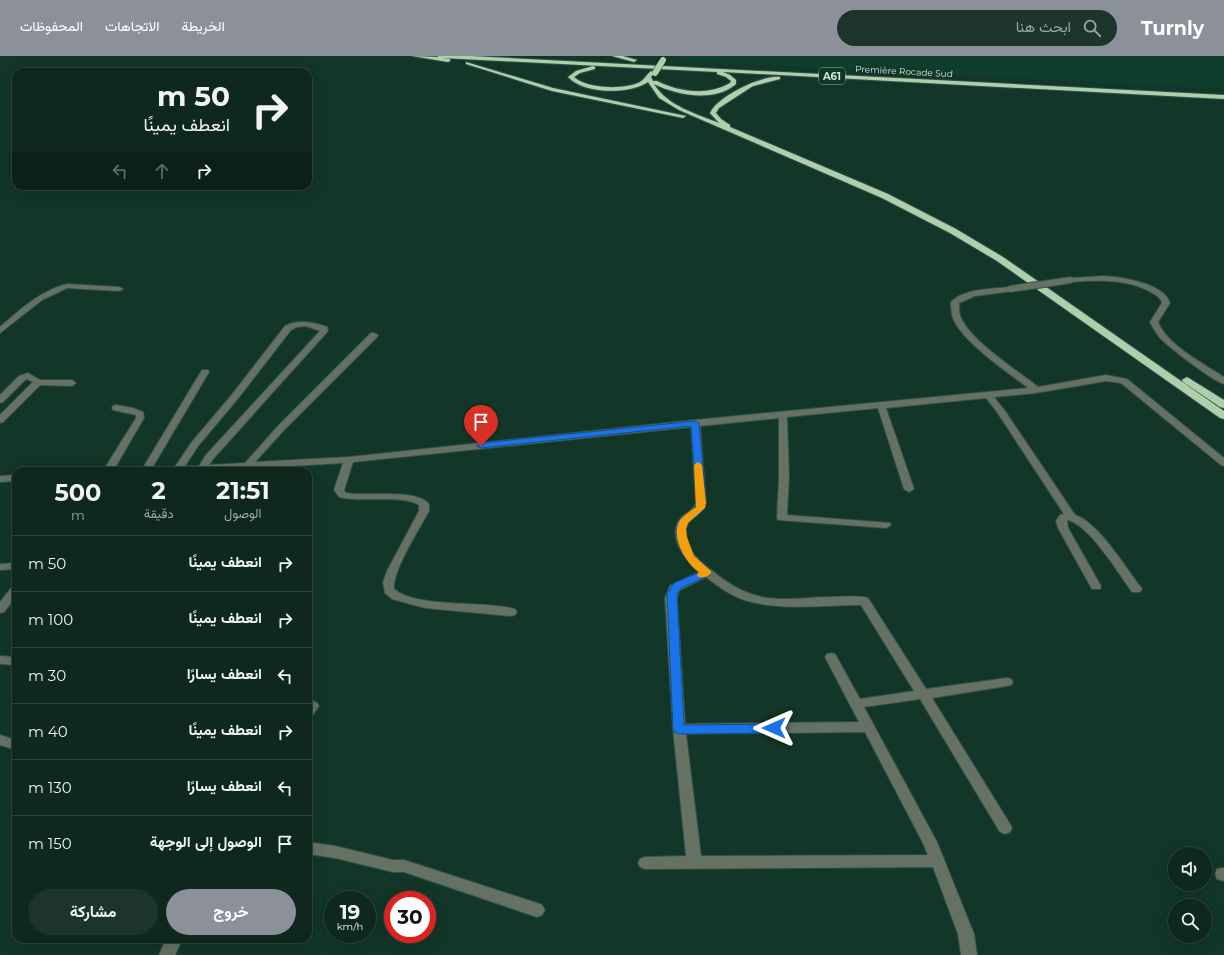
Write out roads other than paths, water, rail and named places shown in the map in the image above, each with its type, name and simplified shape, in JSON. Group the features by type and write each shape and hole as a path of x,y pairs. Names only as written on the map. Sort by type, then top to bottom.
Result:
{"highway":[{"path":"415,56 474,64 552,89 662,110 726,127"},
{"name":"Première Rocade Sud","path":"440,56 1224,97"},
{"name":"Première Rocade Sud","path":"513,56 1224,94"},
{"path":"524,57 565,56"},
{"path":"615,56 629,60 675,64"},
{"path":"638,66 607,66 588,69 578,72 571,77 582,85 612,88 636,85 652,75 662,58"},
{"path":"655,82 674,90 696,92 724,89 732,86 734,82 733,79 728,76 698,69"},
{"path":"652,75 654,89 672,104 885,196 953,231 1012,267 1224,416"},
{"path":"652,75 662,92 677,103 726,127 874,185 936,214 971,234 1041,279 1224,405"},
{"path":"726,127 716,117 714,110 745,88 769,80 820,76"}],"street":[{"path":"1036,390 980,345 958,319 955,308 956,302 961,298 972,294 1092,278 1117,278 1143,285 1162,296 1166,301 1166,306 1154,322 1159,332 1188,357 1224,382"},
{"path":"0,331 46,294 59,287 67,286 119,289"},
{"path":"180,467 194,445 233,399 288,328 295,324 305,324 324,328 324,331 209,457 203,467"},
{"path":"246,466 281,428 374,335"},
{"path":"148,467 205,372"},
{"path":"0,400 22,378 28,376 38,382 72,383"},
{"path":"235,467 350,460 695,423 988,395 1036,390 1106,378 1124,381 1224,463"},
{"path":"0,420 38,382"},
{"path":"988,395 1001,411 1070,516 1083,523 1092,531 1136,589"},
{"path":"881,405 909,489"},
{"path":"110,467 140,418 140,414 137,412 116,408"},
{"path":"784,415 784,477 782,518 886,526"},
{"path":"695,423 701,503 697,512 684,522 681,529 682,537 689,557 697,565 728,587 742,595 754,599 792,602 864,601 1005,828"},
{"path":"350,460 339,490 342,495 352,497 412,499 422,501 424,504 424,511 392,571 388,582 389,590 396,596 424,604 511,612"},
{"path":"0,479 12,478"},
{"path":"1070,516 1064,517 1061,521 1063,528 1096,586"},
{"path":"0,567 12,566"},
{"path":"694,862 679,729 672,594 678,586 707,572"},
{"path":"0,609 12,595"},
{"path":"831,657 930,842 966,934 969,955"},
{"path":"0,660 12,661"},
{"path":"856,704 1007,682"},
{"path":"679,729 869,727"},
{"path":"0,740 12,744"},
{"path":"312,849 335,852 393,866 404,866 537,910"},
{"path":"645,863 937,861"},
{"path":"167,955 172,943"}]}
